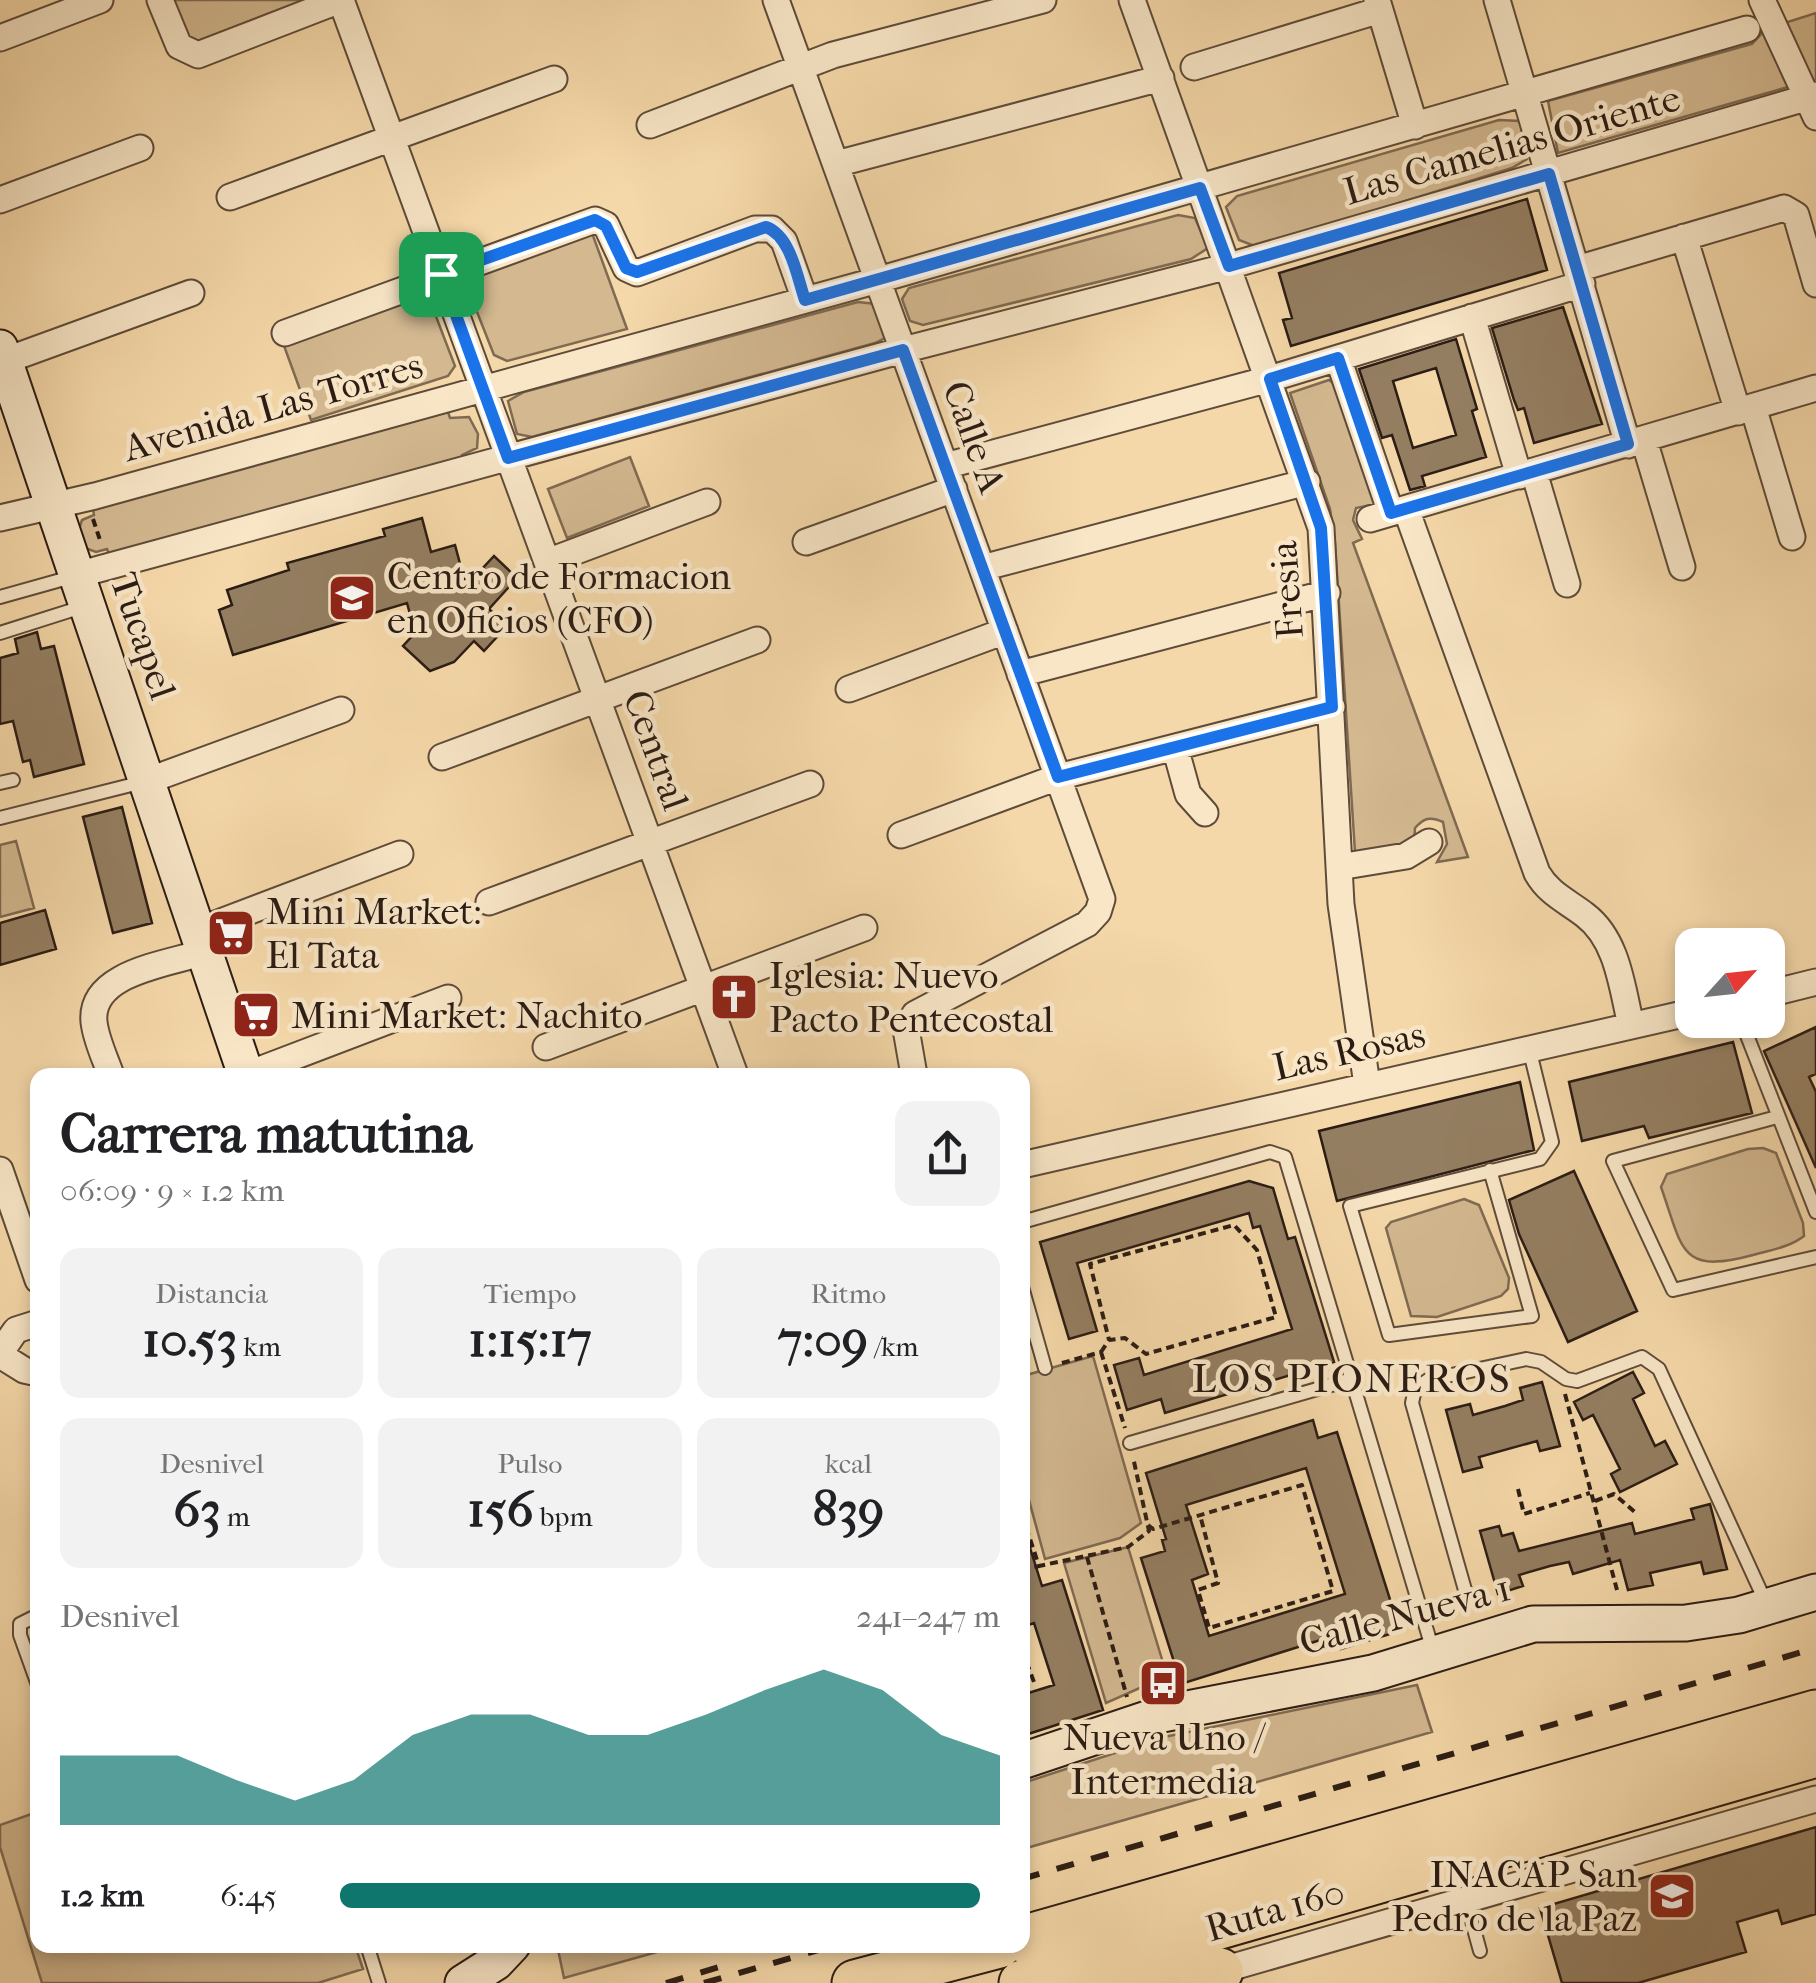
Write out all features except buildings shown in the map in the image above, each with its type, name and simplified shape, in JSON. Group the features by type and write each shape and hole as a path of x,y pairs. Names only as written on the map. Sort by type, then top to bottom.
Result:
{"highway":[{"name":"Ruta 160","path":"1030,1937 1816,1713"},
{"name":"Ruta 160","path":"1022,1983 1816,1754"},
{"path":"855,1983 969,1953"},
{"path":"1064,1983 1199,1977"}],"main road":[{"name":"Tucapel","path":"2,355 70,502 147,781 244,1068"},
{"name":"Calle Nueva 1","path":"1030,1758 1162,1714 1372,1672 1533,1624 1686,1623 1816,1592"},
{"path":"474,1969 499,1953"}],"street":[{"path":"0,38 100,0"},
{"path":"160,0 179,46 198,55 341,0"},
{"name":"Central","path":"341,0 733,1068"},
{"name":"Calle A","path":"776,0 1102,899 1098,912 1086,924 916,1014 906,1029 913,1068"},
{"path":"650,125 870,44 1043,0"},
{"name":"Fresia","path":"1132,0 1321,528 1339,867 1346,948 1367,1086"},
{"path":"1496,0 1580,277 1682,568"},
{"path":"1762,0 1813,104"},
{"path":"1194,68 1379,5 1415,126"},
{"name":"Avenida Las Torres","path":"0,518 878,280 1746,29"},
{"path":"836,164 1160,78"},
{"path":"230,198 554,79"},
{"name":"Las Camelias Oriente","path":"1229,266 1549,174 1813,104"},
{"path":"0,200 140,148"},
{"path":"806,542 949,478 1472,317 1784,197 1796,214 1816,284"},
{"path":"285,333 595,220 606,226 626,268 637,272 766,227 784,241 805,300"},
{"path":"1684,237 1792,537"},
{"path":"91,583 508,458 1229,266"},
{"path":"2,355 192,293"},
{"path":"1472,317 1566,584"},
{"path":"1338,358 1389,514 1533,864 1549,890 1586,916 1604,936 1631,1025"},
{"path":"1389,514 1816,388"},
{"path":"982,568 1307,482"},
{"path":"547,562 707,502"},
{"path":"1020,674 1327,593"},
{"path":"849,689 1005,630"},
{"path":"442,757 757,640"},
{"path":"901,835 1058,777 1332,707"},
{"path":"147,781 341,710"},
{"path":"1175,747 1188,794 1206,813"},
{"path":"489,902 810,784"},
{"path":"1339,867 1406,856 1428,842"},
{"path":"109,1068 94,1020 99,998 106,989 201,942 400,854"},
{"path":"546,1048 864,928"},
{"path":"1785,990 1816,982"},
{"path":"264,1068 448,998"},
{"name":"Las Rosas","path":"1030,1163 1675,1016"},
{"path":"0,1170 30,1257"},
{"path":"30,1326 16,1330 0,1354 30,1371"},
{"path":"1199,1977 1816,1799"}],"lane":[{"path":"0,597 91,583"},
{"path":"0,633 91,583"},
{"path":"0,818 147,781"},
{"path":"1748,1038 1816,1212"},
{"path":"1490,1170 1532,1316 1389,1335 1350,1206 1490,1170 1540,1159 1552,1142 1529,1048"},
{"path":"1777,1117 1614,1161 1673,1290 1816,1257"},
{"path":"1030,1220 1270,1152 1282,1154 1434,1654"},
{"path":"1030,1314 1046,1368"},
{"path":"1467,1597 1412,1403 1415,1389 1428,1380 1526,1359 1541,1362 1571,1380 1584,1380 1636,1358 1655,1362 1768,1606"},
{"path":"1130,1443 1352,1379"},
{"path":"30,1619 20,1624 30,1663"},
{"path":"1466,1900 1480,1951"},
{"path":"370,1953 379,1983"}],"path":[{"path":"70,502 91,583"},
{"path":"1030,1569 1128,1547 1149,1532 1130,1443 1101,1352 1109,1340 1090,1264 1234,1225 1258,1250 1276,1318 1146,1354 1125,1338 1109,1340"},
{"path":"1571,1380 1565,1395 1617,1590"},
{"path":"1148,1526 1153,1529 1302,1485 1333,1591 1209,1628 1198,1590 1218,1583 1200,1516"},
{"path":"1518,1489 1524,1514 1590,1493"},
{"path":"1592,1502 1614,1494 1636,1514"},
{"path":"1030,1540 1039,1566"},
{"path":"1087,1557 1124,1685"}],"shaded area":[{"path":"173,0 318,0 279,10 195,42 187,38"},
{"path":"1816,13 1816,79 1558,153 1548,101 1752,44 1766,29"},
{"path":"1499,120 1520,121 1527,159 1512,168 1257,247 1239,240 1226,207 1237,196"},
{"path":"1178,215 1195,218 1208,248 1191,259 923,325 910,321 902,299 909,288"},
{"path":"592,233 627,329 507,361 494,355 464,279"},
{"path":"427,293 455,366 448,376 311,420 283,343"},
{"path":"858,302 876,304 889,336 532,437 517,434 508,401 524,392"},
{"path":"1329,380 1336,385 1376,504 1356,508 1353,520 1362,539 1353,543 1468,857 1437,862 1447,844 1443,822 1431,819 1415,828 1414,844 1355,852 1335,543 1330,509 1290,393"},
{"path":"448,412 450,418 469,417 478,434 477,448 462,455 462,459 110,556 107,549 96,552 85,548 79,529 82,520 94,515 93,509"},
{"path":"630,457 649,506 567,538 548,489"},
{"path":"16,841 34,908 0,917 0,845"},
{"path":"1763,1148 1776,1153 1803,1223 1804,1236 1780,1248 1729,1260 1697,1259 1680,1241 1674,1227 1661,1187 1667,1174"},
{"path":"1464,1199 1479,1205 1509,1278 1508,1289 1501,1296 1437,1317 1411,1316 1386,1228 1391,1222"},
{"path":"1093,1356 1141,1523 1120,1538 1045,1559 1030,1504 1030,1374"},
{"path":"1128,1547 1167,1676 1106,1703 1064,1563"},
{"path":"1417,1685 1432,1732 1030,1847 1030,1781 1164,1737"},
{"path":"30,1814 30,1944 0,1847 0,1825"},
{"path":"33,1953 358,1953 363,1969 318,1983 42,1983"},
{"path":"559,1953 653,1953 564,1978"}],"railway":[{"path":"1030,1877 1816,1648"},
{"path":"704,1983 808,1953"},
{"path":"666,1983 719,1967"}],"place":[{"name":"Centro de Formacion en Oficios (CFO)","path":"352,598"},
{"name":"Mini Market: El Tata","path":"231,933"},
{"name":"Iglesia: Nuevo Pacto Pentecostal","path":"734,997"},
{"name":"Mini Market: Nachito","path":"256,1015"},
{"name":"Nueva Uno / Intermedia","path":"1163,1683"},
{"name":"INACAP San Pedro de la Paz","path":"1672,1896"}],"district":[{"name":"LOS PIONEROS","path":"1352,1379"}],"route":[{"path":"1549,174 1628,444 1391,513 1338,358 1270,379 1321,528 1332,707 1058,777 903,350 508,458 441,274 588,221 601,221 606,226 622,263 637,272 766,227 784,241 805,300 1200,188 1229,266 1549,174"}]}
